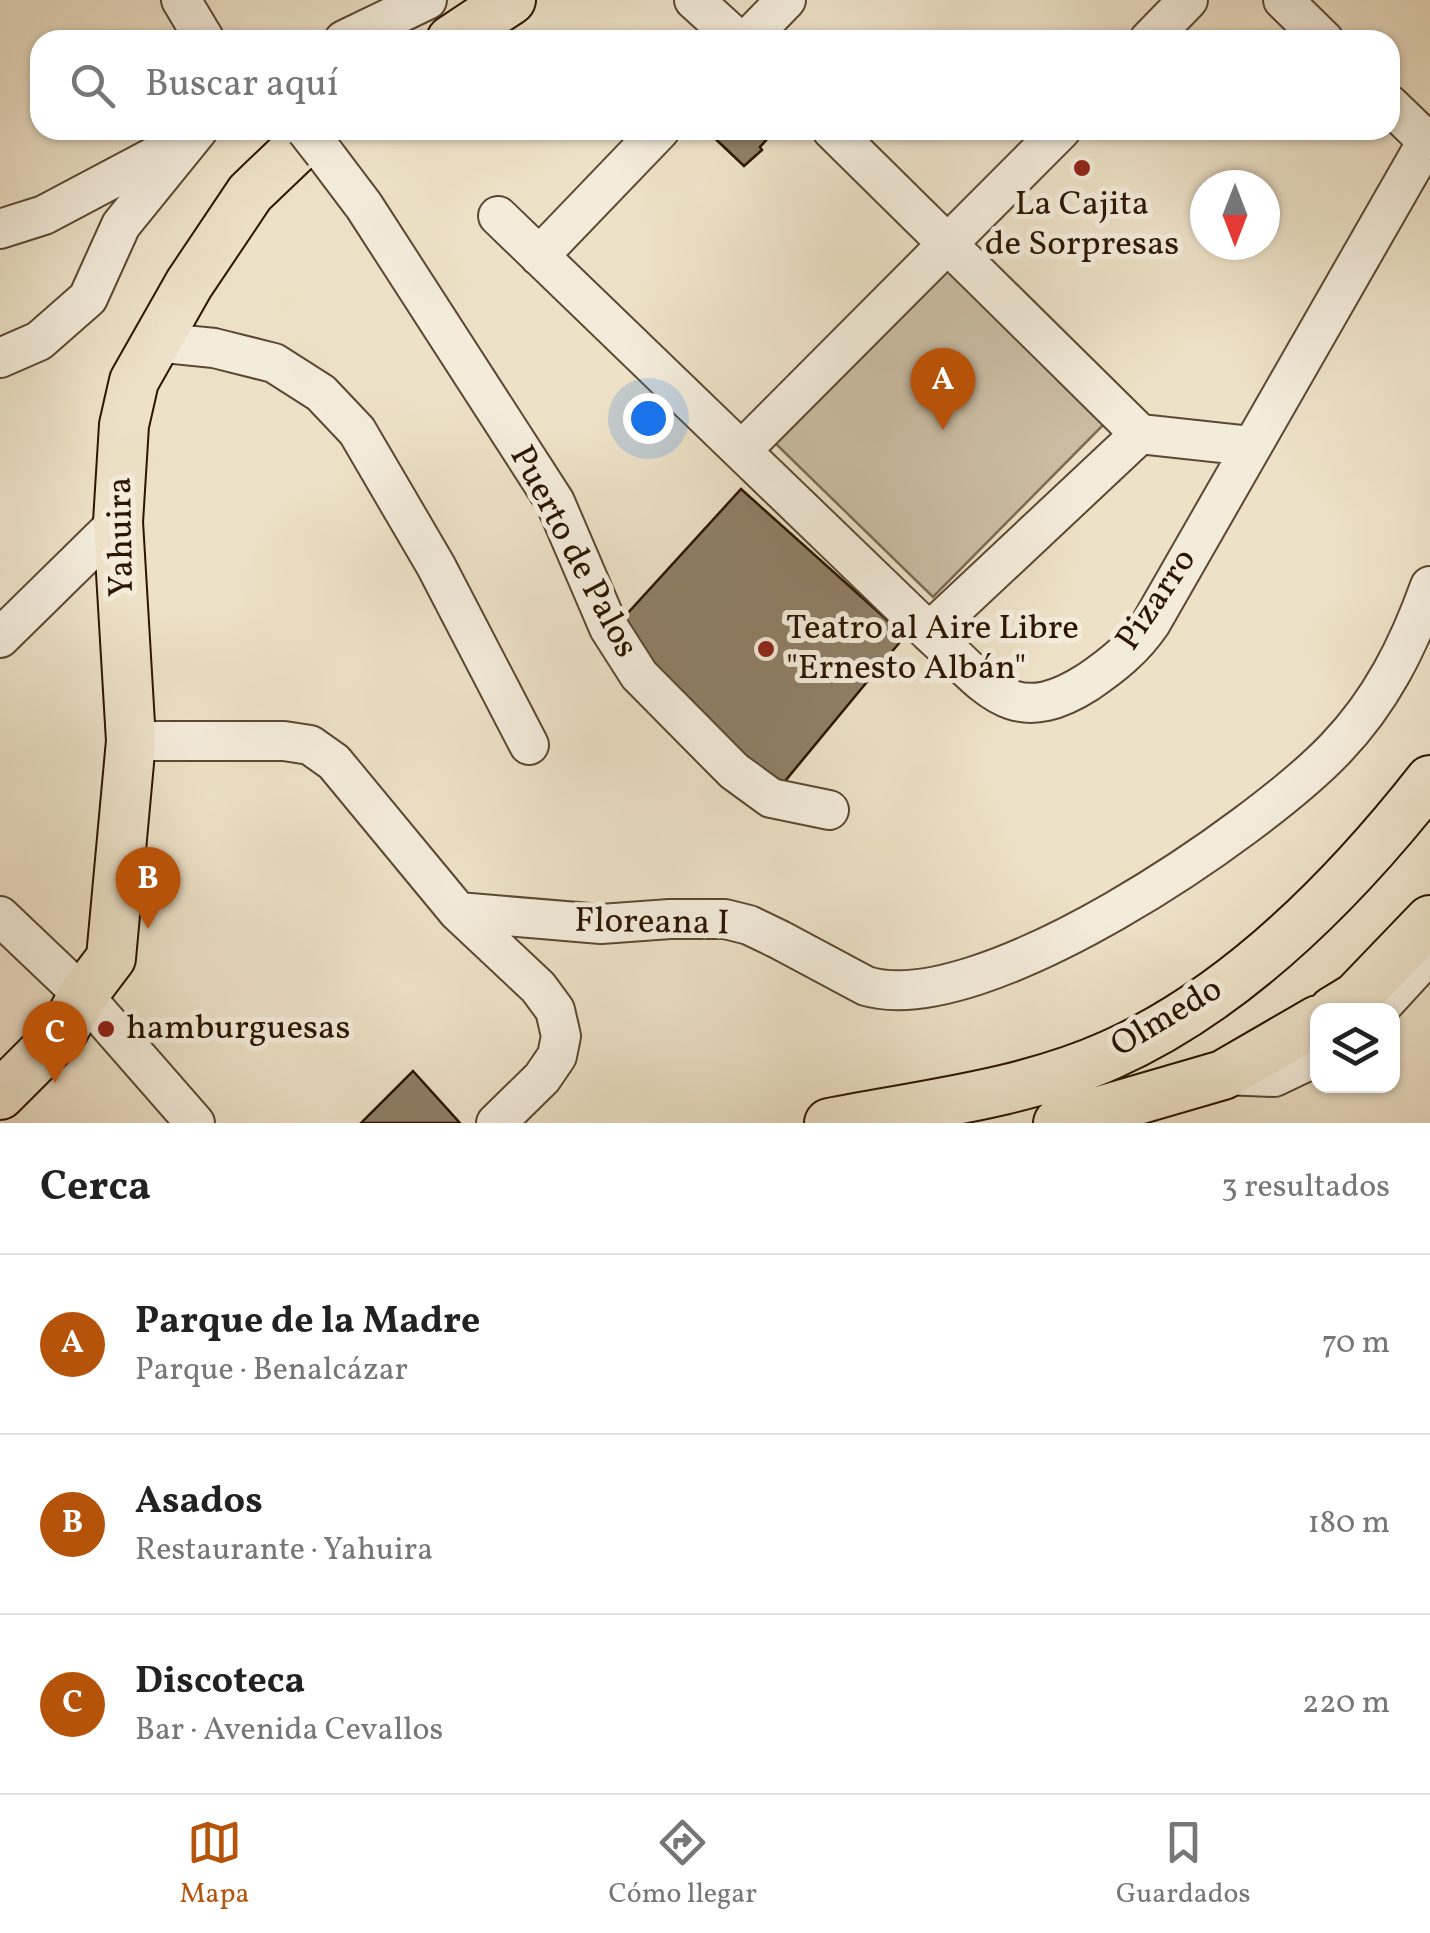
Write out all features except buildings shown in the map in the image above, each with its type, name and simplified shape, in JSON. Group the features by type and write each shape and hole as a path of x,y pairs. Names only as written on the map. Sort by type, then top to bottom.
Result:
{"main road":[{"path":"466,30 511,0"},
{"name":"Yahuira","path":"0,1095 63,1032 82,995 111,958 130,741 118,522 124,425 134,381 250,193 313,140"},
{"name":"Olmedo","path":"829,1123 1040,1080 1109,1056 1198,1008 1288,932 1382,842 1430,780"},
{"path":"1345,1003 1356,997 1430,920"},
{"path":"0,1064 48,1011 82,995"},
{"path":"1058,1123 1223,1076 1310,1025"}],"street":[{"path":"181,0 199,30"},
{"path":"365,30 427,0"},
{"path":"694,0 727,30"},
{"path":"757,30 786,0"},
{"path":"1159,30 1188,0"},
{"path":"1283,0 1314,30"},
{"path":"1400,114 1428,138"},
{"name":"Pizarro","path":"498,216 929,632 996,692 1008,699 1034,704 1060,698 1114,664 1140,639 1428,138"},
{"path":"0,229 44,215 182,140"},
{"path":"0,358 39,341 88,298 121,224 188,140"},
{"name":"Puerto de Palos","path":"316,140 364,206 555,502 604,616 639,675 734,771 771,798 829,810"},
{"path":"539,256 650,140"},
{"path":"842,140 1140,434 1250,446"},
{"path":"743,450 1051,140"},
{"path":"155,342 214,348 274,364 320,393 357,431 436,566 528,744"},
{"path":"929,632 1140,434"},
{"path":"0,637 118,522"},
{"name":"Floreana I","path":"458,912 601,924 725,919 765,933 874,988 948,984 989,972 1145,894 1232,836 1308,775 1336,748 1385,688 1430,586"},
{"path":"130,741 284,740 310,746 334,762 458,912 538,987 554,1010 561,1030 560,1047 551,1067 496,1123"},
{"path":"0,916 82,995 194,1123"},
{"path":"1384,1003 1430,953"},
{"path":"1223,1076 1274,1077 1310,1060"}],"shaded area":[{"path":"953,262 1112,416 933,597 775,443"}],"place":[{"name":"La Cajita de Sorpresas","path":"1082,168"},
{"name":"Parque de la Madre","path":"943,430"},
{"name":"Teatro al Aire Libre \"Ernesto Albán\"","path":"766,649"},
{"name":"Asados","path":"148,929"},
{"name":"hamburguesas","path":"106,1029"},
{"name":"Discoteca","path":"55,1083"}]}
